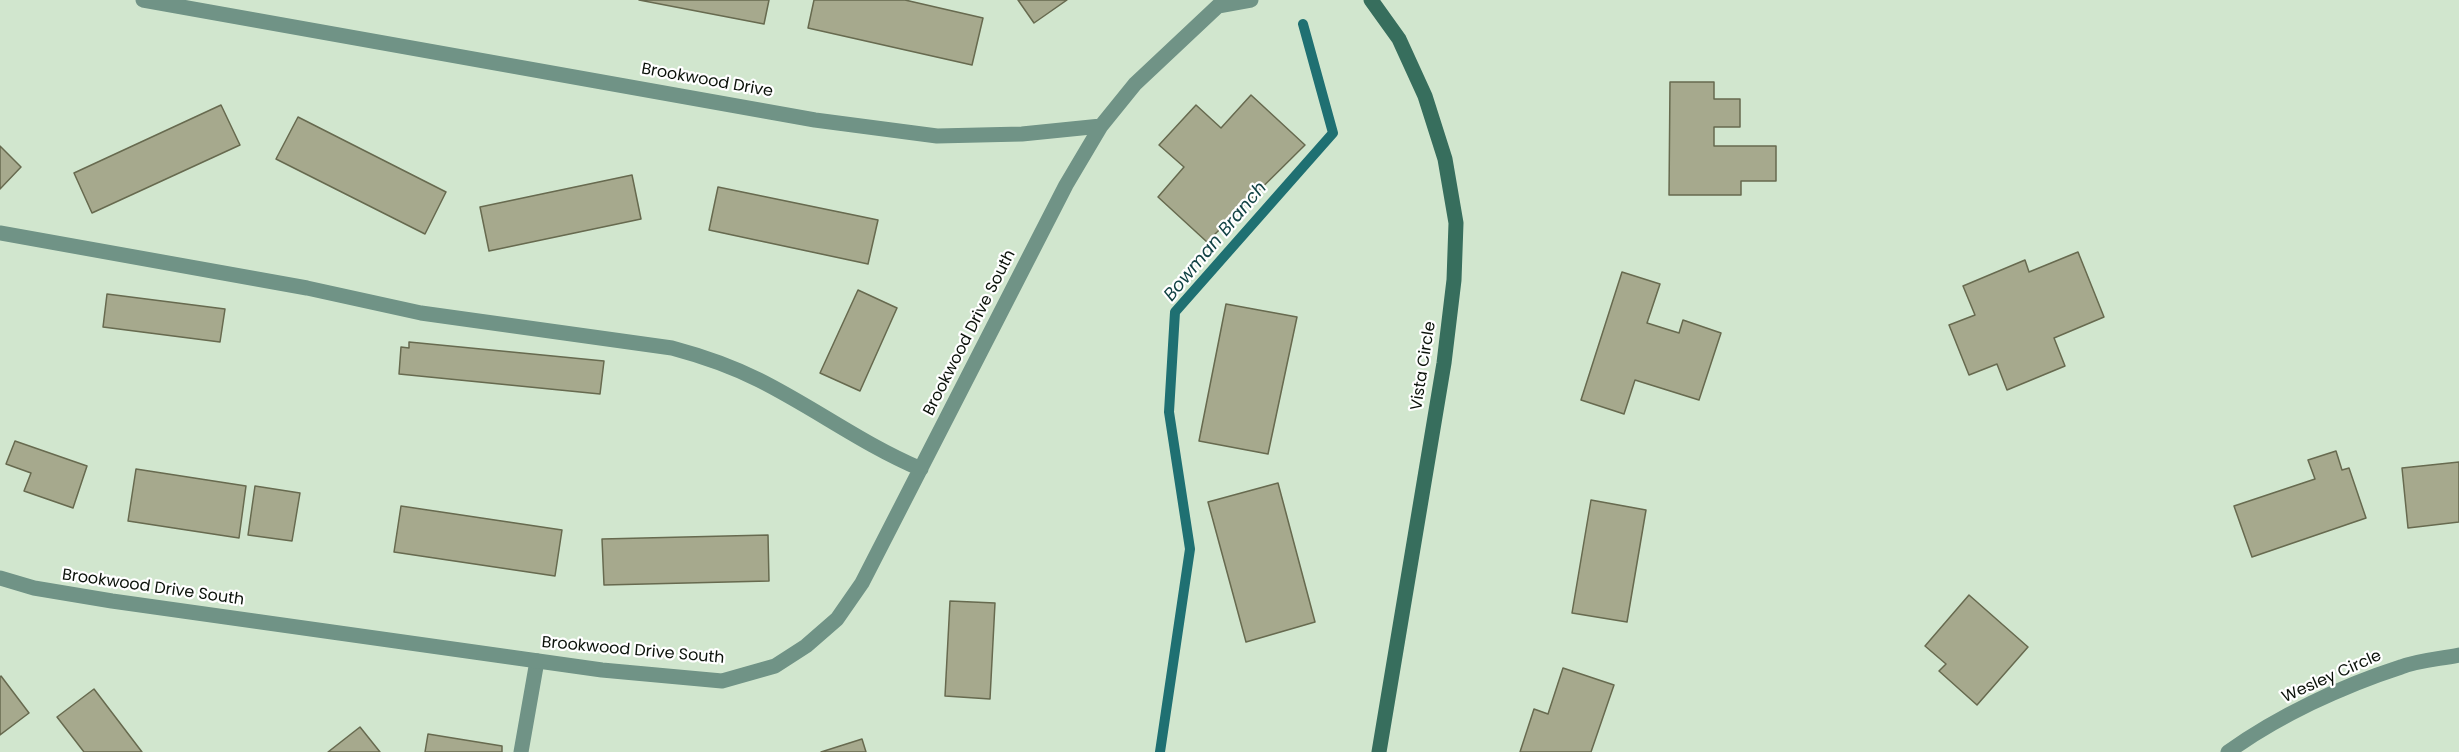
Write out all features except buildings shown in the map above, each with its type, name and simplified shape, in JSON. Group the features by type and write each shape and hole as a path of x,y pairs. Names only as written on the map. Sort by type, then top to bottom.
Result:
{"street":[{"name":"Brookwood Drive","path":"143,0 815,120 937,136 1022,134 1101,126"},
{"path":"1101,126 1135,84 1218,3 1251,0"},
{"name":"Vista Circle","path":"1371,0 1399,39 1425,96 1445,159 1456,223 1454,280 1444,363 1379,752"},
{"name":"Brookwood Drive South","path":"0,578 34,588 112,602 537,661 722,681 775,666 807,646 837,619 862,583 1066,185 1101,126"},
{"path":"0,233 307,288 421,313 672,348 705,357 759,380 885,454 921,469"},
{"name":"Wesley Circle","path":"2228,752 2247,738 2302,707 2402,666 2459,654"},
{"path":"521,752 537,661"}],"waterway":[{"name":"Bowman Branch","path":"1160,752 1190,549 1169,412 1175,312 1333,133 1303,24"}]}
